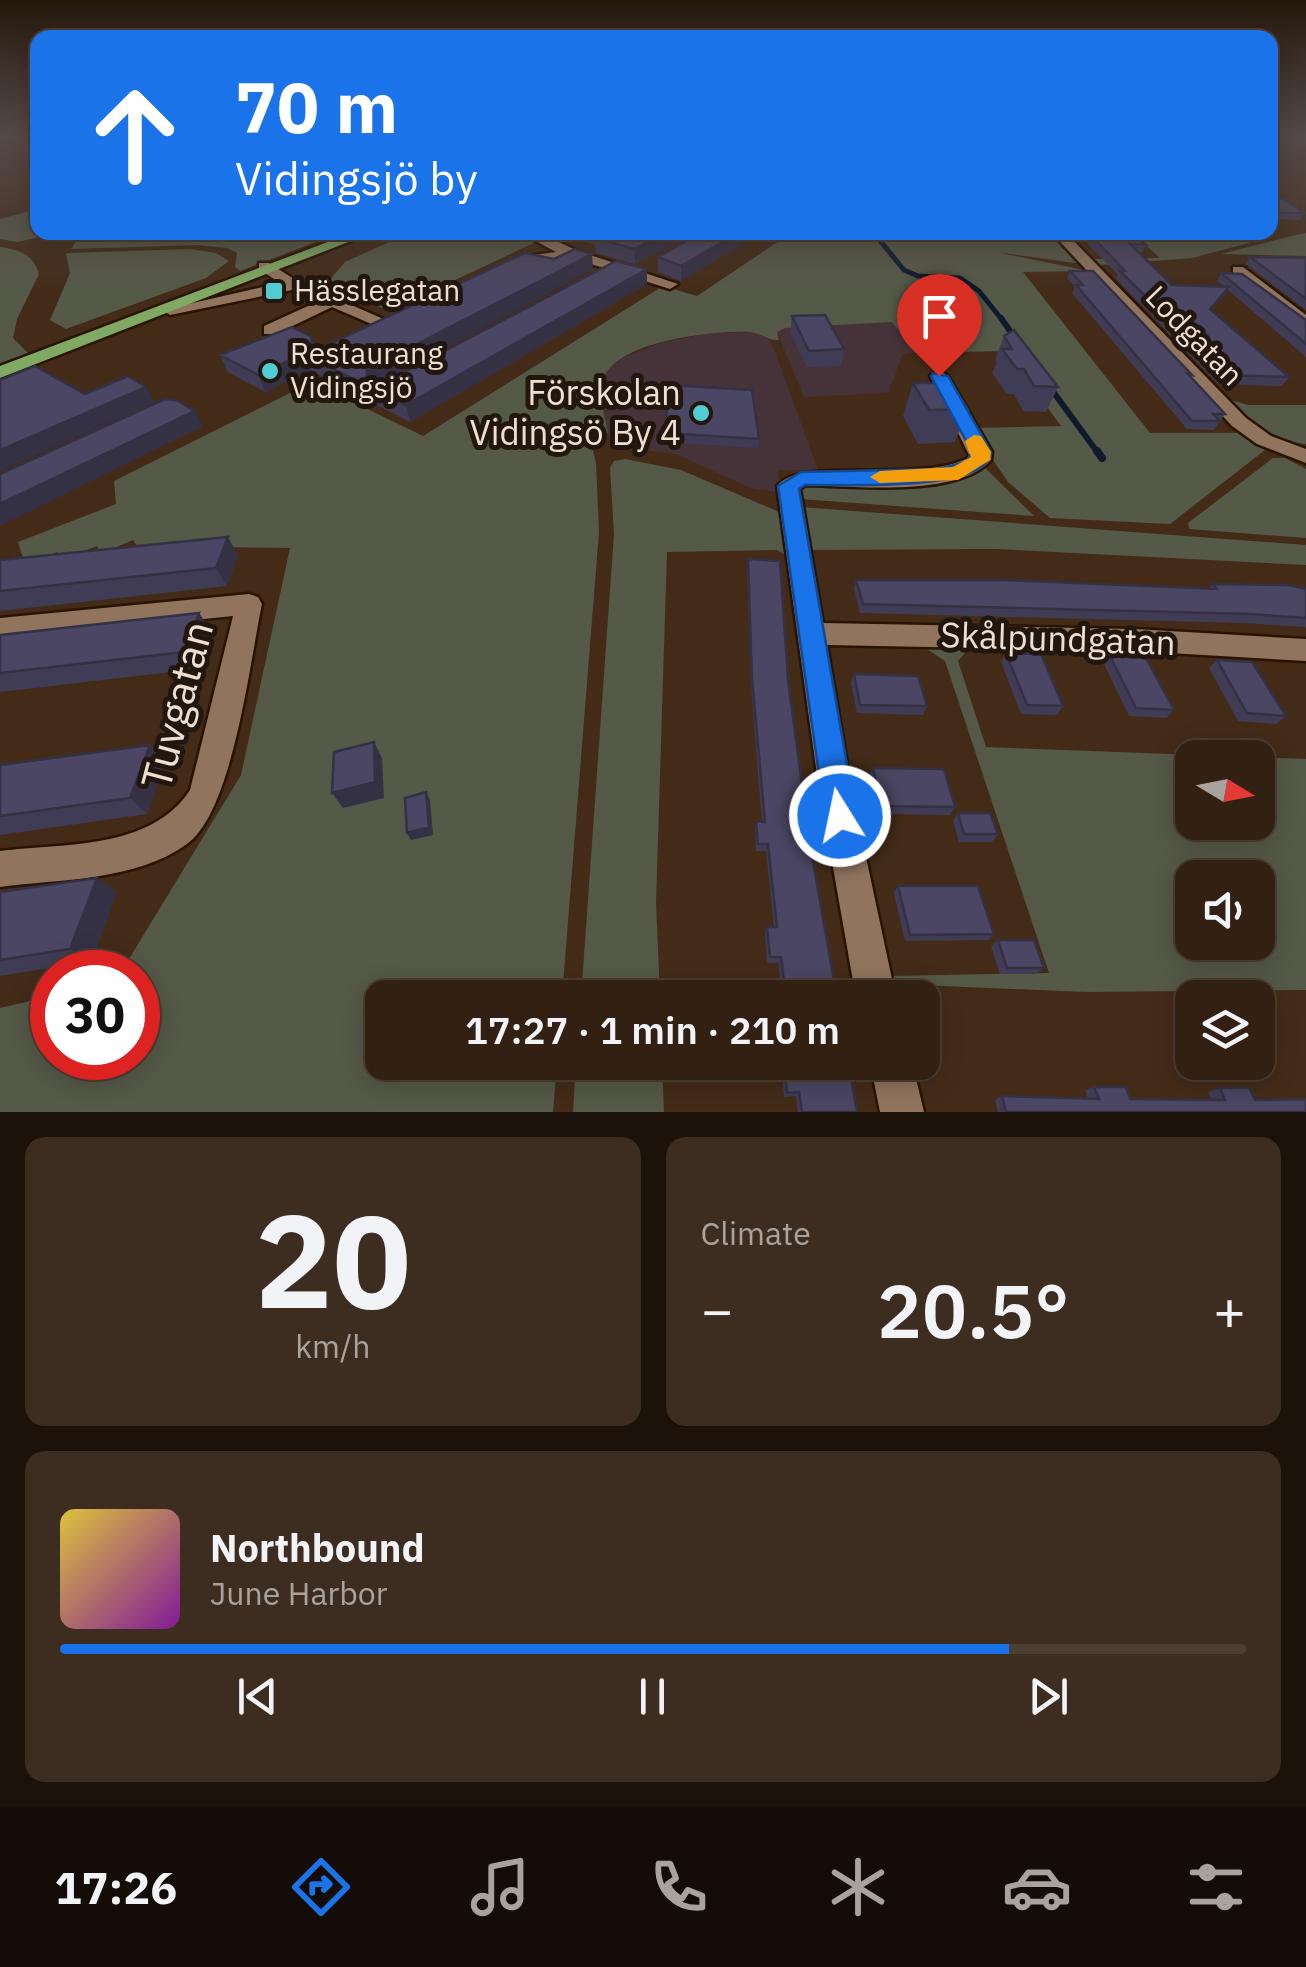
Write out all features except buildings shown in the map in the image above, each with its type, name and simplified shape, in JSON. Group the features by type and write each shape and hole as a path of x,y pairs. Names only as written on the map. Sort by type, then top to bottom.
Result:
{"main road":[{"path":"121,326 170,310 334,240"},
{"path":"0,372 346,240"}],"street":[{"name":"Lodgatan","path":"1065,240 1238,422 1264,440 1306,456"},
{"path":"529,247 573,254"},
{"path":"529,247 573,254 607,272 644,270 670,284"},
{"path":"268,268 292,284 389,326"},
{"path":"1238,270 1306,323"},
{"path":"170,310 274,291 292,284"},
{"path":"270,330 332,301"},
{"path":"872,980 834,782 788,486 794,480 958,474 980,460 982,452 939,376"},
{"name":"Tuvgatan","path":"0,629 248,604 205,795 193,815 172,835 144,848 0,869"},
{"name":"Skålpundgatan","path":"810,634 1135,640 1306,650"},
{"path":"895,1080 902,1112"}],"shaded area":[{"name":"Förskolan Vidingsö By 4","path":"893,322 916,353 903,354 888,393 804,397 777,332 785,328"},
{"name":"Förskolan Vidingsö By 4","path":"755,332 771,341 818,470 778,470 780,492 753,489 676,454 611,446 600,393 603,376 616,360 661,343 711,333"}],"green space":[{"path":"30,211 30,239 0,239 0,219"},
{"path":"1306,233 1306,256 1221,254 1278,240"},
{"path":"77,240 321,240 240,271 235,267 237,253 227,248 197,245 71,249"},
{"path":"394,240 538,241 389,311 326,284 345,262"},
{"path":"781,240 1058,240 1082,264 996,252 1089,271 1023,272 1150,433 1243,433 1265,450 1170,524 1050,518 1008,482 971,428 1061,426 1006,351 916,353 892,322 785,328 777,332 779,340 750,332 714,333 645,347 626,356 611,367 603,380 608,433 589,435 596,463 599,532 563,980 365,980 365,1080 556,1080 553,1112 0,1112 0,1008 30,1001 30,1080 160,1080 160,950 134,950 241,775 290,548 137,546 133,540 101,554 97,546 61,560 57,552 25,565 18,542 116,504 114,481 312,382 423,436 663,286 697,296"},
{"path":"1140,240 1260,240 1192,258 1098,265 1089,259 1160,258"},
{"path":"0,247 25,254 39,274 17,319 13,338 29,354 0,365"},
{"path":"191,249 216,253 229,261 206,278 66,329 50,320 70,273 66,253"},
{"path":"1224,398 1248,405 1306,405 1306,444 1261,429"},
{"path":"1273,458 1285,458 1306,469 1306,538 1189,529 1188,523"},
{"path":"625,459 681,470 777,511 785,522 790,558 777,550 667,552 656,903 659,980 582,980 614,534 610,468 614,461"},
{"path":"983,466 1034,516 799,499 797,493 809,484 938,487 935,478 971,473"},
{"path":"800,507 1306,545 1306,565 997,549 811,550"},
{"path":"924,647 970,647 958,661 986,747 1175,754 1175,840 1275,840 1275,758 1306,759 1306,990 1275,990 1275,980 1175,980 1175,991 1086,992 940,986 940,980 892,980 891,976 1049,973 945,661"},
{"path":"575,1080 663,1080 664,1112 573,1112"}],"waterway":[{"path":"880,240 904,270 918,276 960,278 979,291 1003,321"},
{"path":"1001,318 1015,338"},
{"path":"1049,386 1098,453"},
{"path":"1097,451 1102,458"}],"slow traffic":[{"path":"880,477 958,474 980,460 982,452 974,441"}],"place":[{"name":"Hässlegatan","path":"274,291"},
{"name":"Restaurang Vidingsjö","path":"270,371"},
{"name":"Förskolan Vidingsö By 4","path":"701,413"}],"route":[{"path":"840,816 788,486 801,478 938,476 958,474 972,467 982,452 939,376"}]}
